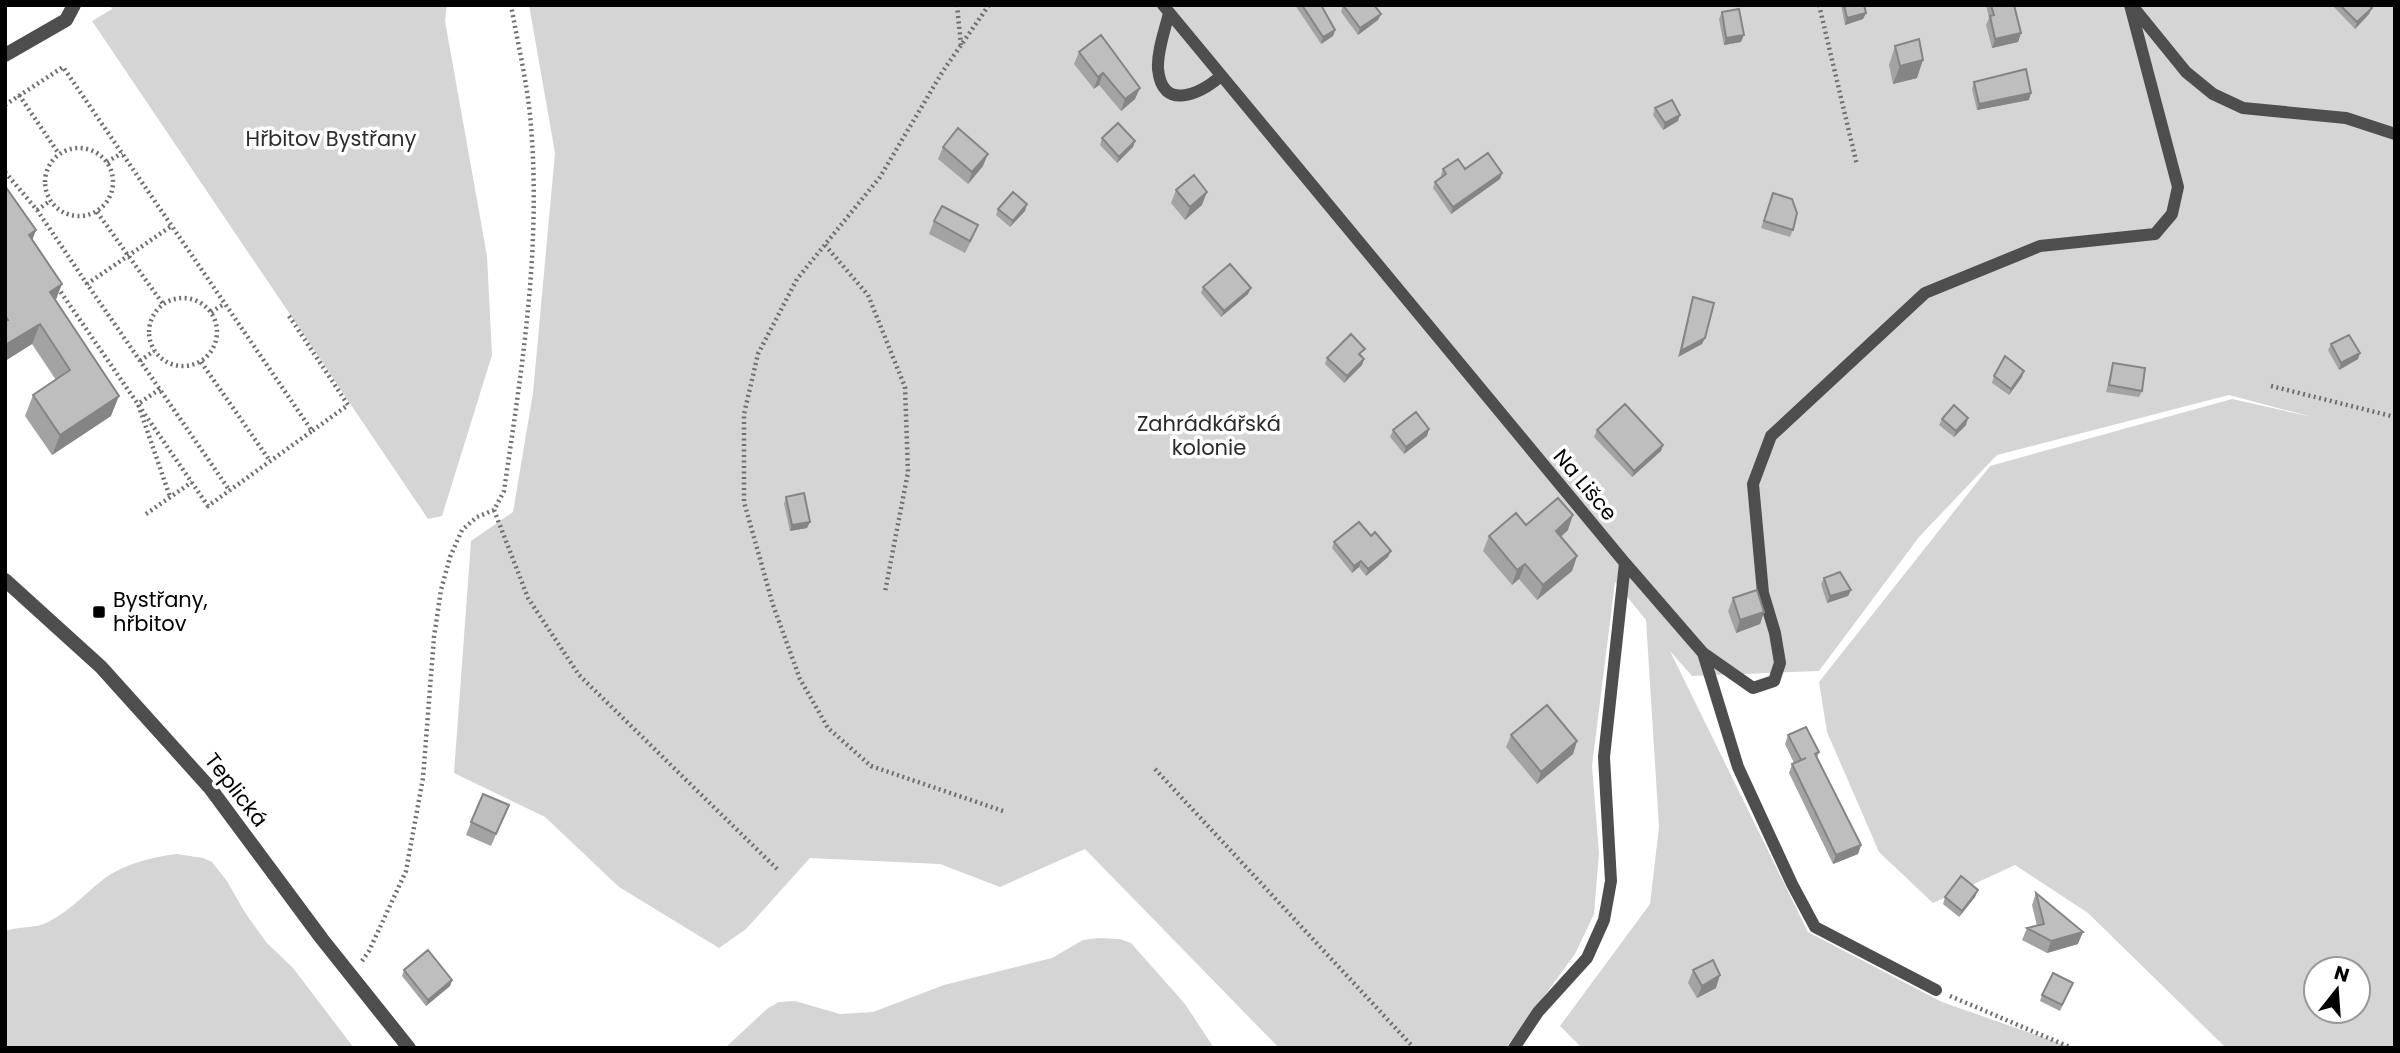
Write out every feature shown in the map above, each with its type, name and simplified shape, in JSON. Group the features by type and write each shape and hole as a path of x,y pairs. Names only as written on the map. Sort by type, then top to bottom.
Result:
{"street":[{"path":"5,55 66,20 74,5"},
{"name":"Teplická","path":"5,580 101,667 210,788 351,976 409,1048"}],"lane":[{"path":"2131,5 2186,72 2213,94 2243,108 2346,118 2395,134"},
{"path":"1703,653 1753,688 1774,681 1780,663 1775,633 1763,593 1753,484 1771,436 1926,293 2040,246 2155,234 2172,214 2178,187 2131,5"},
{"path":"1166,9 1158,66 1161,83 1169,92 1181,96 1196,94 1221,76"},
{"name":"Na Lišce","path":"1166,9 1625,563 1703,653 1738,767 1815,927 1936,990"},
{"path":"1514,1048 1538,1012 1587,958 1604,920 1611,881 1604,757 1625,563"}],"path":[{"path":"351,976 369,951 407,871 424,778 434,637 441,590 450,556 462,530 477,517 494,510 504,491 527,331 533,261 531,124 511,5"},
{"path":"957,5 961,45"},
{"path":"989,5 961,45 880,177 797,279 758,355 744,414 744,502 773,605 800,679 828,728 871,766 1003,811"},
{"path":"1819,5 1857,164"},
{"path":"5,105 63,67 312,431"},
{"path":"19,95 59,154"},
{"path":"82,148 96,152 107,162 113,173 113,188 108,201 97,212 72,216 59,210 50,201 45,177 50,163 59,154 69,149 82,148"},
{"path":"107,162 122,153"},
{"path":"5,172 37,210 230,491"},
{"path":"37,210 50,201"},
{"path":"97,212 163,304"},
{"path":"87,284 170,227"},
{"path":"825,245 868,295 905,387 908,472 885,592"},
{"path":"52,279 208,506 348,405 289,316"},
{"path":"186,298 200,302 211,312 216,323 217,338 212,352 201,362 188,367 175,366 154,351 149,340 149,328 154,313 163,304 173,299 186,298"},
{"path":"211,312 224,304"},
{"path":"140,361 154,351"},
{"path":"201,362 270,461"},
{"path":"2271,386 2395,417"},
{"path":"138,404 160,389"},
{"path":"138,404 170,497"},
{"path":"146,514 192,482"},
{"path":"494,510 528,598 579,675 777,869"},
{"path":"1155,769 1414,1048"},
{"path":"1936,990 2072,1048"}],"green space":[{"name":"Hřbitov Bystřany","path":"110,5 447,5 445,21 487,256 492,355 442,516 428,519 92,21 112,9"},
{"name":"Zahrádkářská kolonie","path":"529,5 2395,5 2395,1048 2226,1048 2088,913 2015,865 1933,903 1879,852 1827,732 1819,682 1990,466 2232,399 2312,417 2229,395 1997,455 1919,537 1819,671 1692,676 1670,651 1808,932 1942,1002 2073,1048 1582,1048 1560,1026 1650,904 1659,827 1646,620 1615,582 1592,766 1599,853 1594,914 1575,954 1506,1048 1279,1048 1085,849 1000,887 940,864 810,858 746,929 719,948 619,887 545,817 454,773 471,541 513,512 533,393 555,153"},
{"path":"177,854 212,862 266,942 293,968 354,1048 5,1048 5,931 48,922 69,909 108,876 126,866"},
{"path":"1120,939 1131,943 1185,1004 1214,1048 725,1048 768,1008 779,1002 795,1001 840,1014 873,1012 944,985 1052,958 1083,940"}],"building":[{"path":"1302,5 1321,5 1335,30 1323,37"},
{"path":"1343,5 1374,5 1381,14 1360,28"},
{"path":"1844,5 1864,5 1866,13 1847,18"},
{"path":"1991,5 2014,5 2021,33 1995,39 1990,16 1994,15"},
{"path":"2340,5 2369,5 2372,8 2357,22"},
{"path":"1739,9 1744,35 1726,38 1722,12"},
{"path":"1101,35 1140,88 1125,99 1103,73 1098,77 1079,52"},
{"path":"1919,39 1923,60 1900,66 1895,46"},
{"path":"2026,69 2031,93 1979,104 1974,82"},
{"path":"1672,100 1680,115 1665,123 1655,108"},
{"path":"1118,123 1135,141 1119,157 1102,138"},
{"path":"958,128 988,154 972,172 943,147"},
{"path":"1488,153 1502,173 1453,207 1435,182 1446,174 1443,169 1458,159 1465,169"},
{"path":"1194,175 1207,192 1190,207 1176,190"},
{"path":"5,186 36,230 29,235 62,284 50,292 119,396 60,435 33,395 70,370 40,324 5,345 5,321 8,320 5,316"},
{"path":"1013,192 1027,204 1013,221 998,209"},
{"path":"1773,193 1792,199 1797,213 1793,230 1764,221"},
{"path":"942,206 978,225 970,241 934,221"},
{"path":"1230,264 1251,288 1224,311 1203,287"},
{"path":"1693,297 1714,303 1705,338 1681,351"},
{"path":"1351,334 1365,349 1359,354 1364,359 1347,376 1327,358"},
{"path":"2349,335 2360,353 2341,363 2331,344"},
{"path":"2005,356 2024,371 2011,389 1994,376"},
{"path":"2113,363 2145,368 2142,391 2109,385"},
{"path":"1625,404 1663,445 1634,471 1597,430"},
{"path":"1954,405 1968,418 1956,431 1942,419"},
{"path":"1416,412 1429,429 1406,447 1393,430"},
{"path":"804,493 810,522 792,525 786,497"},
{"path":"1558,498 1573,515 1556,531 1577,556 1543,585 1525,564 1517,570 1489,536 1516,513 1526,525"},
{"path":"1359,522 1371,536 1375,532 1391,551 1368,569 1361,561 1354,566 1334,542"},
{"path":"1840,572 1851,590 1830,596 1824,578"},
{"path":"1757,590 1764,612 1740,620 1733,598"},
{"path":"1547,705 1577,741 1541,772 1511,735"},
{"path":"1806,727 1819,752 1815,754 1861,845 1836,855 1792,764 1806,758 1801,760 1788,735"},
{"path":"483,794 509,805 496,834 471,822"},
{"path":"1961,876 1978,890 1962,911 1945,897"},
{"path":"2036,893 2083,932 2051,941 2027,928 2044,924"},
{"path":"428,950 452,980 428,1000 404,970"},
{"path":"1713,960 1720,975 1702,986 1693,970"},
{"path":"2053,973 2073,983 2062,1005 2042,995"}],"place":[{"name":"Bystřany, hřbitov","path":"99,612"}]}
